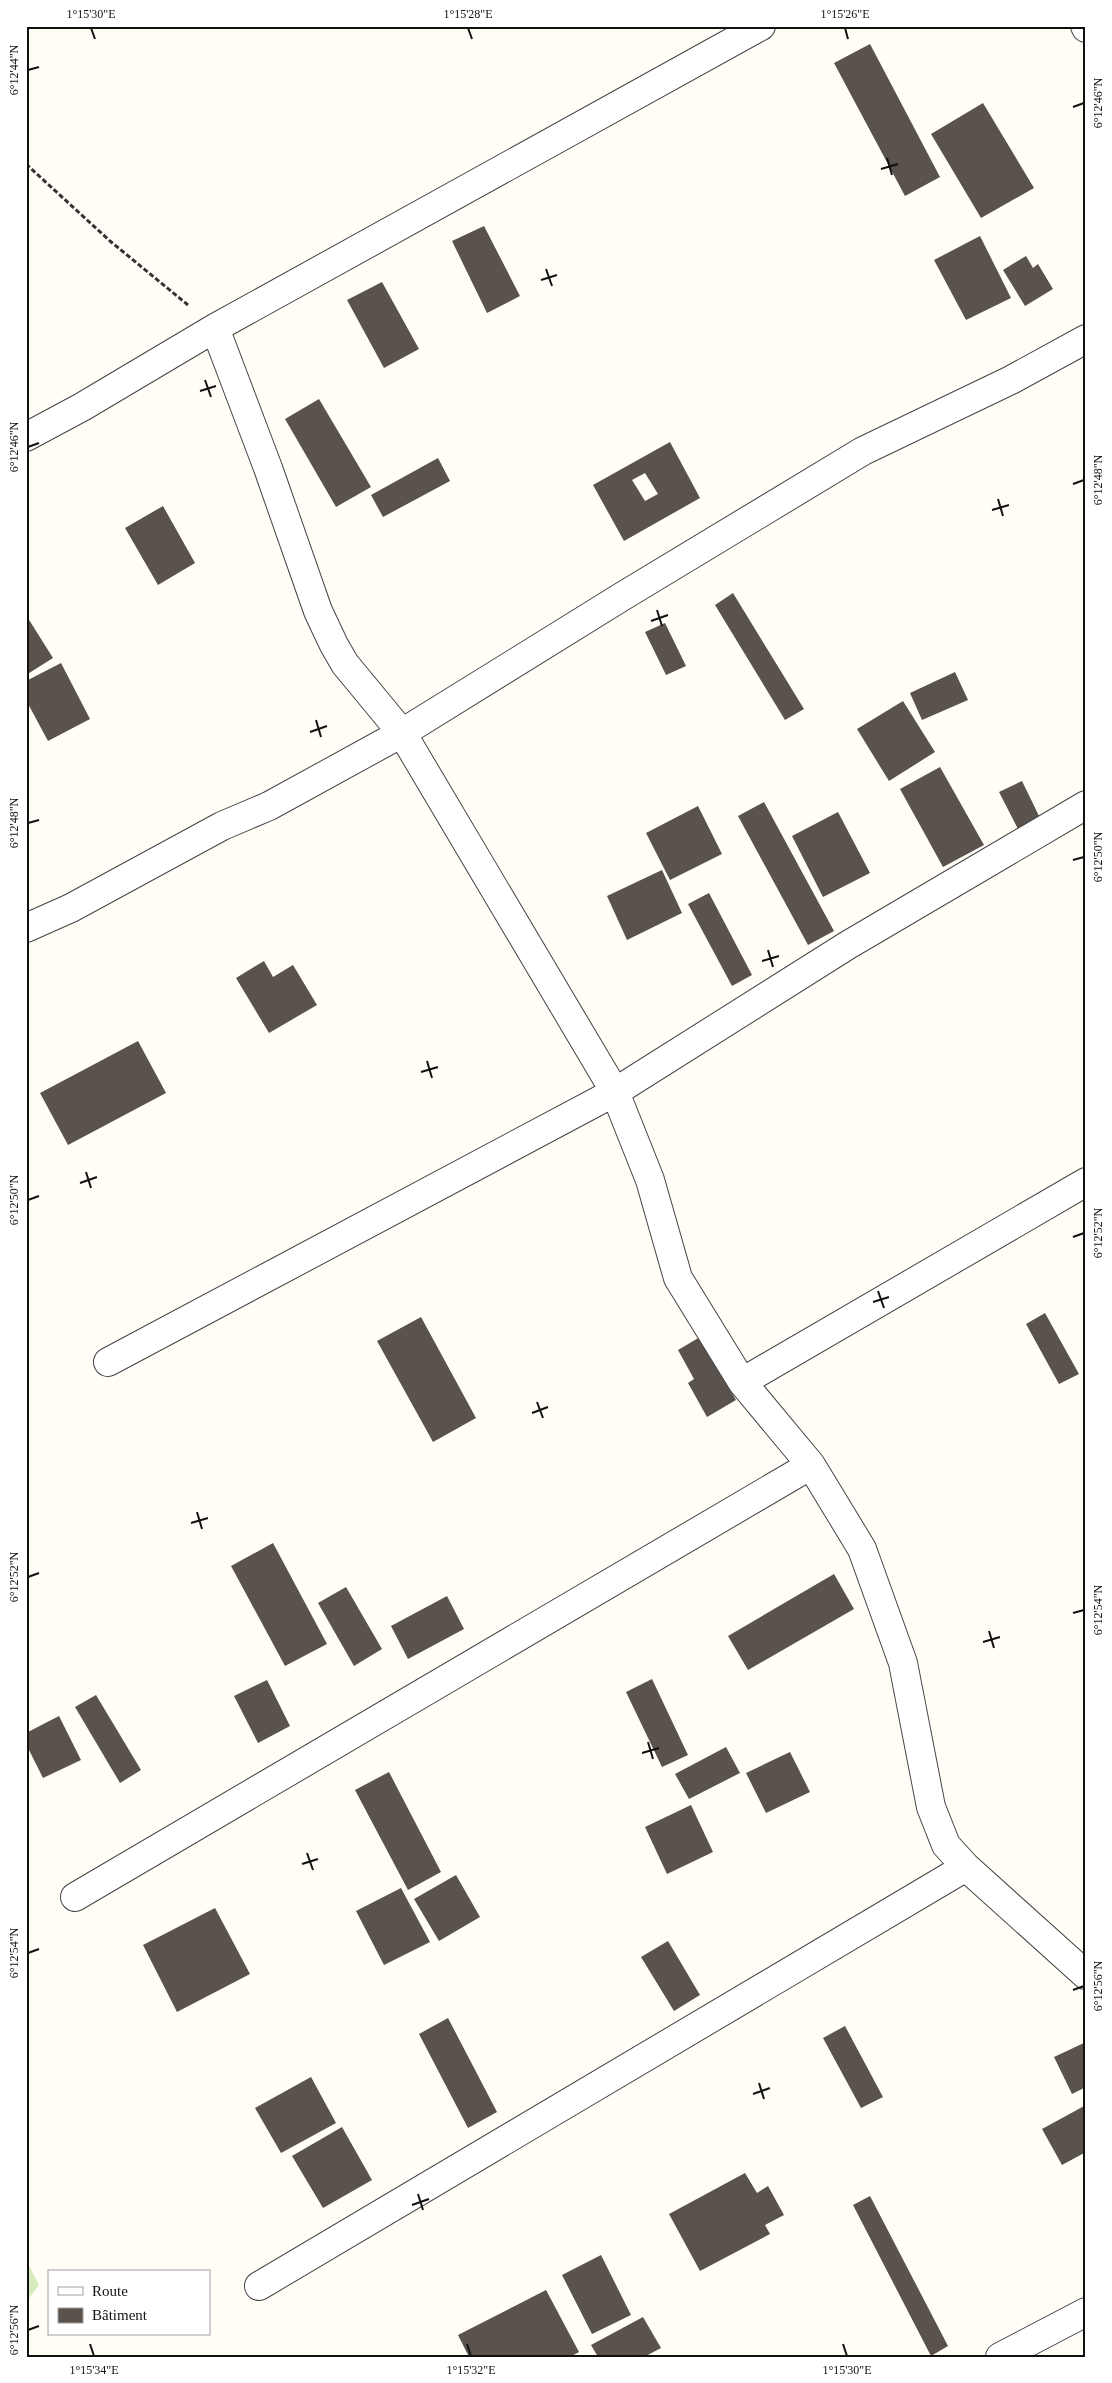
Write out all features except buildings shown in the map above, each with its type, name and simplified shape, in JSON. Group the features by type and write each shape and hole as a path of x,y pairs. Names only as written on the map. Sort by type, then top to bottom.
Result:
{"street":[{"path":"26,437 82,407 215,328 761,26"},
{"path":"215,328 326,628 345,664 402,733 615,1092 650,1180 678,1278 742,1382 811,1465 862,1549 902,1663 931,1807 946,1845 966,1867 1086,1975"},
{"path":"26,928 71,908 222,826 269,806 402,733 623,596 863,451 1012,380 1086,338"},
{"path":"108,1362 615,1092 848,945 1086,805"},
{"path":"742,1382 1086,1182"},
{"path":"75,1897 811,1465"},
{"path":"259,2286 966,1867"},
{"path":"1000,2357 1086,2312"}],"path":[{"path":"26,164 110,241 215,328"}],"green space":[{"path":"26,2260 39,2285 26,2302"}]}
